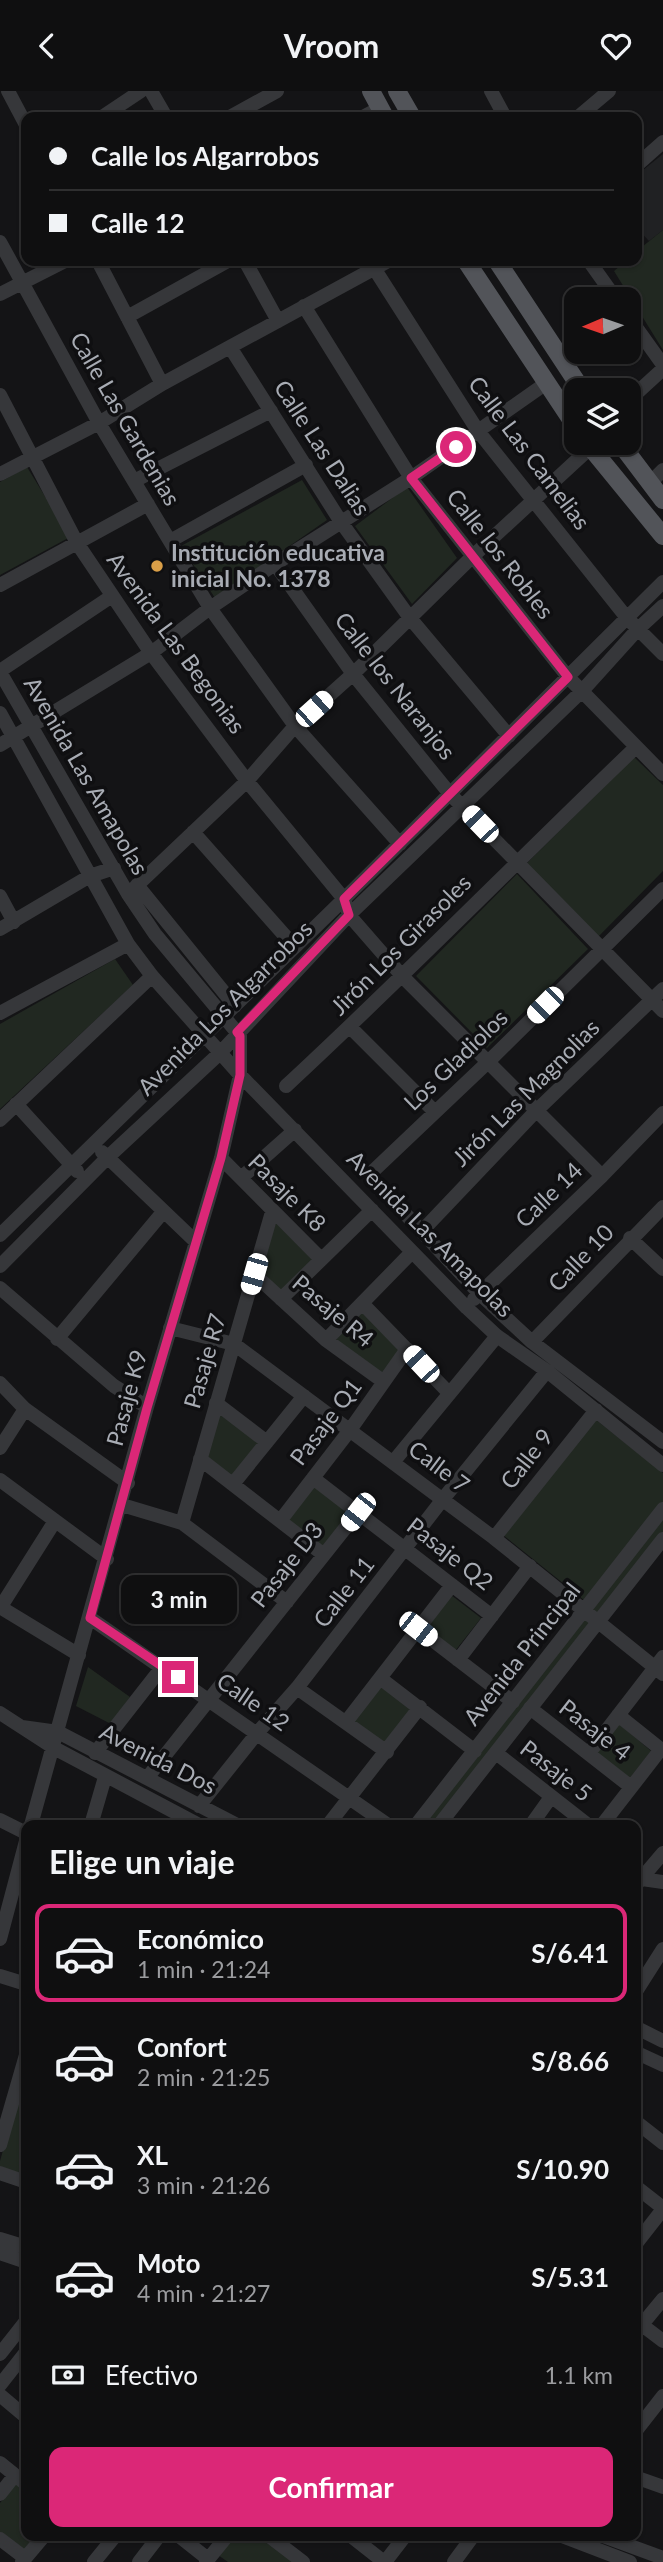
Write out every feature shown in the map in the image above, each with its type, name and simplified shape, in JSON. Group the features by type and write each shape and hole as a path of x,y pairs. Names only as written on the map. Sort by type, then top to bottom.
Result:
{"main road":[{"path":"371,91 382,112"},
{"path":"397,91 409,112"},
{"path":"469,266 564,410"},
{"path":"500,266 574,378"},
{"path":"596,455 663,536"},
{"path":"633,455 657,477 663,500"}],"street":[{"path":"8,91 21,116"},
{"path":"110,112 141,91"},
{"path":"152,91 163,112"},
{"path":"242,112 277,91"},
{"path":"491,91 502,112"},
{"path":"584,112 609,91"},
{"path":"642,161 663,142"},
{"name":"Calle Las Gardenias","path":"0,242 99,422 210,608 295,726 400,844"},
{"path":"0,294 54,266"},
{"path":"101,266 162,384"},
{"path":"127,317 219,266"},
{"path":"248,266 278,321"},
{"path":"0,474 99,422 162,384 377,266"},
{"name":"Calle Las Camelias","path":"384,266 478,431 633,623 663,654"},
{"path":"593,266 607,287"},
{"name":"Calle los Robles","path":"304,306 411,478 568,677 663,774"},
{"path":"641,335 663,367 641,388"},
{"name":"Calle Las Dalias","path":"230,347 341,521 410,618 509,736"},
{"path":"0,745 151,653 275,563 411,478 545,384"},
{"name":"Avenida Las Begonias","path":"0,395 76,543 112,596 247,781 344,899"},
{"path":"134,481 271,411"},
{"path":"132,889 247,781 295,726 353,674 578,455"},
{"path":"170,541 306,465"},
{"path":"0,585 148,505"},
{"name":"Calle los Naranjos","path":"275,563 353,674 450,794 602,949 660,1000"},
{"name":"Avenida Los Algarrobos","path":"0,1266 108,1157 220,1053 349,915 582,691 663,582"},
{"path":"0,672 112,596"},
{"name":"Avenida Los Algarrobos","path":"0,1235 568,677 633,623 663,606"},
{"name":"Avenida Las Amapolas","path":"0,672 114,868 230,1011"},
{"name":"Avenida Las Amapolas","path":"0,713 128,944 204,1036 467,1308 497,1336 547,1371 663,1465"},
{"name":"Jirón Los Girasoles","path":"286,1086 404,977 516,861 636,747"},
{"path":"194,832 294,946"},
{"path":"0,929 90,876 114,868"},
{"name":"Los Gladiolos","path":"369,1175 663,889"},
{"path":"0,896 14,922"},
{"path":"344,899 349,915 404,977 602,1176"},
{"path":"0,1013 128,944"},
{"path":"0,1120 152,976"},
{"name":"Jirón Las Magnolias","path":"422,1231 536,1111 660,1000"},
{"path":"230,1011 240,1036 240,1075"},
{"path":"350,1027 434,1111"},
{"path":"174,1065 179,1072 178,1090"},
{"name":"Pasaje K9","path":"32,1820 147,1408 221,1158 240,1075"},
{"path":"16,1104 84,1181"},
{"name":"Calle 14","path":"467,1308 479,1293 663,1114"},
{"path":"241,1178 295,1130"},
{"path":"93,1145 196,1241"},
{"name":"Pasaje K8","path":"221,1158 321,1259"},
{"name":"Avenida Las Amapolas","path":"369,1175 479,1293 532,1342 663,1442"},
{"name":"Calle 10","path":"532,1342 663,1207"},
{"path":"281,1299 372,1210"},
{"path":"57,1339 163,1212"},
{"name":"Pasaje R7","path":"182,1523 272,1212"},
{"path":"631,1238 663,1269"},
{"path":"326,1340 412,1252"},
{"name":"Pasaje R4","path":"254,1274 326,1340 384,1382"},
{"path":"0,1287 114,1386 147,1408"},
{"path":"362,1303 449,1393"},
{"name":"Calle 7","path":"170,1328 234,1343 494,1538 597,1623 660,1666"},
{"path":"394,1461 497,1336"},
{"name":"Pasaje Q1","path":"280,1521 350,1430 407,1349"},
{"name":"Calle 11","path":"199,1806 297,1688 443,1499 547,1371"},
{"path":"0,1384 25,1409 128,1483"},
{"path":"233,1484 304,1396"},
{"path":"216,1403 267,1442"},
{"path":"0,1448 25,1409"},
{"name":"Calle 9","path":"494,1538 596,1410"},
{"path":"200,1459 324,1555"},
{"name":"Pasaje Q2","path":"313,1478 492,1616"},
{"path":"0,1480 107,1559"},
{"path":"122,1505 182,1523 287,1602"},
{"name":"Avenida Principal","path":"420,1820 663,1509"},
{"name":"Pasaje D3","path":"147,1778 358,1512"},
{"path":"55,1521 0,1607 79,1655"},
{"name":"Avenida Principal","path":"443,1820 663,1539"},
{"path":"458,1660 530,1566"},
{"path":"346,1722 452,1585"},
{"name":"Calle 12","path":"90,1618 258,1732 380,1820"},
{"path":"418,1629 513,1702"},
{"path":"95,1753 163,1666"},
{"path":"589,1753 660,1666"},
{"path":"380,1678 475,1751"},
{"path":"297,1688 387,1752"},
{"path":"332,1820 420,1707"},
{"name":"Pasaje 4","path":"530,1708 631,1787"},
{"name":"Avenida Dos","path":"0,1713 105,1777 189,1820"},
{"path":"618,1715 662,1750"},
{"path":"22,1727 58,1732"},
{"name":"Avenida Dos","path":"58,1732 227,1820"},
{"name":"Pasaje 5","path":"606,1820 662,1750"},
{"name":"Pasaje 5","path":"496,1753 581,1820"},
{"path":"92,1820 105,1777"},
{"path":"535,1820 551,1797"},
{"path":"0,1820 21,1830"},
{"path":"641,1880 663,1853"},
{"path":"0,1939 21,1860"},
{"path":"641,1883 663,1882"},
{"path":"641,1984 663,1951"},
{"path":"0,1976 21,1982"},
{"path":"641,2030 663,2041"},
{"path":"641,2055 663,2065"},
{"path":"0,2145 21,2072"},
{"path":"641,2126 663,2143"},
{"path":"0,2173 21,2180"},
{"path":"641,2191 663,2209 641,2237"},
{"path":"0,2239 21,2245"},
{"path":"0,2253 21,2260"},
{"path":"641,2326 663,2299"},
{"path":"0,2354 21,2327"},
{"path":"641,2330 663,2341"},
{"path":"0,2385 21,2358"},
{"path":"0,2395 21,2413"},
{"path":"641,2424 663,2396"},
{"path":"0,2463 21,2480 0,2494"},
{"path":"641,2479 663,2487"},
{"path":"0,2539 24,2560 40,2541"},
{"path":"94,2562 111,2541"},
{"path":"139,2562 155,2541"},
{"path":"185,2541 207,2560 223,2541"},
{"path":"276,2541 303,2562"},
{"path":"357,2541 384,2562 401,2541"},
{"path":"454,2562 469,2541"},
{"path":"575,2541 630,2562"},
{"path":"617,2541 663,2557"}],"shaded area":[{"path":"663,154 663,230 649,241 642,233 642,171"},
{"path":"663,230 663,350 641,315 641,287 624,287 614,271 620,266 642,266 642,247"},
{"path":"27,467 70,537 0,575 0,482"},
{"path":"302,480 327,520 215,598 181,546"},
{"path":"407,487 457,558 412,604 355,526"},
{"path":"634,757 663,785 663,871 598,937 526,864"},
{"path":"517,874 588,949 487,1048 416,976"},
{"path":"115,959 133,985 0,1109 0,1024"},
{"path":"276,1223 314,1259 281,1293 258,1271"},
{"path":"363,1309 402,1349 384,1375 334,1338"},
{"path":"218,1413 260,1443 233,1477 205,1458"},
{"path":"595,1419 663,1473 663,1507 589,1604 503,1535"},
{"path":"315,1485 348,1512 323,1546 285,1521"},
{"path":"663,1516 663,1532 600,1614 591,1611"},
{"path":"451,1595 481,1618 455,1651 425,1629"},
{"path":"585,1618 590,1623 438,1820 425,1820"},
{"path":"88,1667 130,1697 111,1724 76,1706"},
{"path":"379,1684 412,1708 384,1745 351,1719"},
{"path":"617,1722 651,1751 629,1779 594,1751"},
{"path":"21,2087 21,2178 0,2171 0,2161"},
{"path":"19,2480 21,2482 21,2541 36,2541 24,2555 0,2533 0,2503"},
{"path":"229,2541 272,2541 299,2562 228,2562 218,2555"}],"place":[{"name":"Institución educativa inicial No. 1378","path":"157,566"}],"route":[{"path":"178,1677 90,1618 147,1408 221,1158 240,1075 240,1036 237,1032 349,915 344,899 568,677 411,478 456,447"}]}
